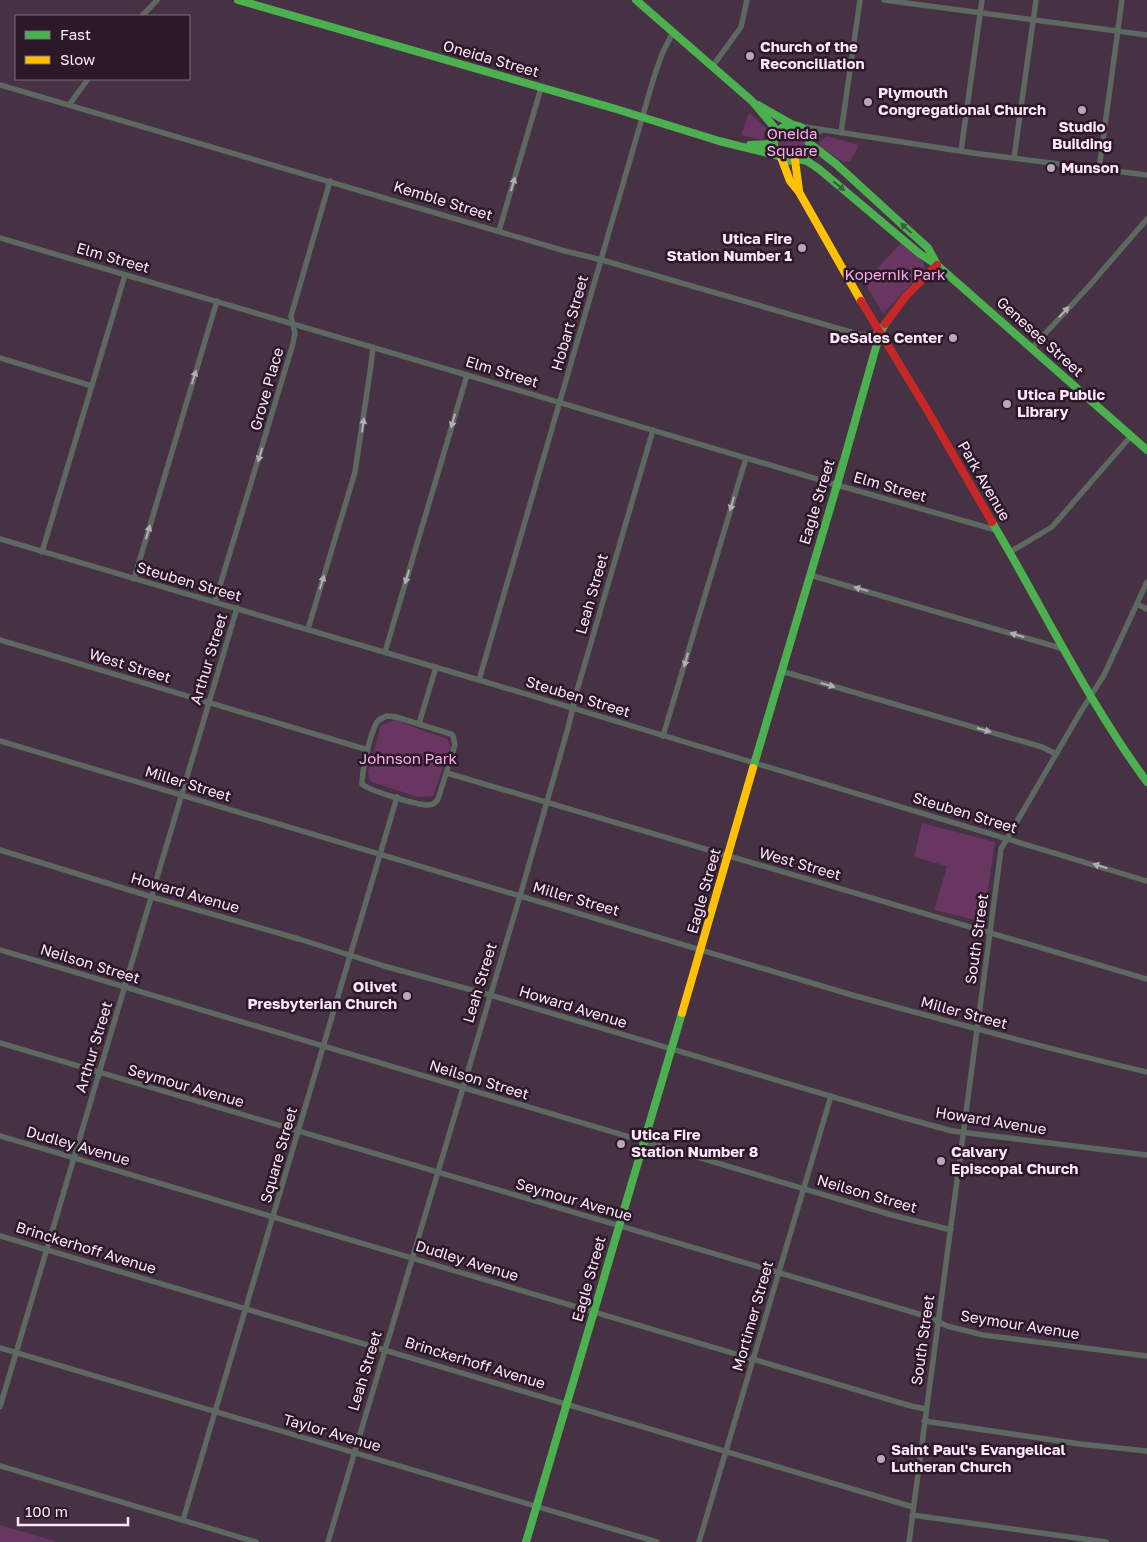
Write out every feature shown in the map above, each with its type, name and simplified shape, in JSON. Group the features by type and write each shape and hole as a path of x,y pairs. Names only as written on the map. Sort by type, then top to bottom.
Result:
{"street":[{"path":"143,15 156,0"},
{"name":"Oneida Street","path":"238,0 736,145 780,156"},
{"path":"636,0 752,101 774,127 774,147 780,156 790,160 797,159 807,152 812,135 824,130"},
{"path":"712,66 742,27 747,0"},
{"path":"841,133 860,0"},
{"path":"884,0 1147,35"},
{"path":"961,151 982,0"},
{"path":"1014,158 1036,0"},
{"path":"1099,169 1122,0"},
{"name":"Hobart Street","path":"479,680 643,117 662,54 673,32"},
{"path":"69,105 87,80"},
{"name":"Kemble Street","path":"0,85 330,180 565,251 862,335 880,333"},
{"path":"499,231 541,88"},
{"path":"752,101 796,126 808,135 809,142"},
{"path":"775,136 782,127 796,126 961,151 1147,175"},
{"name":"Oneida Street","path":"736,145 768,144 775,136"},
{"name":"Genesee Street","path":"809,142 836,164 928,248 937,265"},
{"name":"Park Avenue","path":"780,156 790,181 799,192 880,333 926,408 1091,696 1127,756 1147,782"},
{"name":"Genesee Street","path":"797,159 807,161 819,169 920,254 937,265 1147,450"},
{"name":"Park Avenue","path":"797,159 799,192"},
{"name":"Grove Place","path":"216,602 292,348 295,334 291,316 330,180"},
{"path":"1032,348 1090,286 1147,219"},
{"name":"Elm Street","path":"0,238 837,485 996,530"},
{"name":"Eagle Street","path":"526,1542 880,333 889,316 937,265"},
{"path":"42,552 124,275"},
{"path":"134,579 217,301"},
{"path":"308,629 355,472 373,347"},
{"path":"0,358 92,386"},
{"path":"385,652 467,375"},
{"name":"Leah Street","path":"328,1542 520,896 568,728 578,684 653,430"},
{"path":"1010,552 1052,527 1131,436"},
{"path":"663,736 746,458"},
{"name":"Steuben Street","path":"0,539 436,667 1147,881"},
{"path":"810,574 1064,649"},
{"name":"South Street","path":"909,1542 1001,849 1104,675 1147,582"},
{"path":"1137,604 1147,609"},
{"name":"Arthur Street","path":"0,1407 237,608"},
{"name":"West Street","path":"0,640 368,750"},
{"path":"419,724 436,667"},
{"path":"781,671 1042,748 1056,754"},
{"path":"382,717 396,717 419,724 451,734 455,745 438,799 434,804 427,805 397,797 367,788 362,784 368,750 377,723 382,717"},
{"name":"Miller Street","path":"0,741 852,995 1072,1055 1147,1072"},
{"name":"West Street","path":"447,773 1147,979"},
{"name":"Square Street","path":"184,1520 397,797"},
{"name":"Howard Avenue","path":"0,850 902,1118 952,1131 1147,1155"},
{"name":"Neilson Street","path":"0,950 644,1142 892,1215 951,1230"},
{"name":"Seymour Avenue","path":"0,1043 99,1074 929,1317 947,1326 982,1335 1147,1356"},
{"name":"Mortimer Street","path":"699,1542 831,1096"},
{"name":"Dudley Avenue","path":"0,1136 926,1409"},
{"name":"Brinckerhoff Avenue","path":"0,1236 913,1507"},
{"name":"Taylor Avenue","path":"0,1348 657,1542"},
{"path":"924,1421 1080,1444 1147,1451"},
{"path":"0,1466 256,1542"},
{"path":"912,1515 1106,1542"}],"green space":[{"path":"749,113 766,128 762,140 741,135"},
{"name":"Oneida Square","path":"792,126 799,127 804,131 808,136 808,150 804,155 799,159 792,160 785,159 780,155 776,150 775,143 776,136 780,131 785,127"},
{"path":"827,136 859,145 850,161 843,162 821,147 819,143"},
{"name":"Kopernik Park","path":"901,243 923,262 924,267 921,273 884,313 864,282"},
{"name":"Johnson Park","path":"395,720 447,739 451,747 433,796 418,797 372,782 369,778 368,772 381,725"},
{"path":"922,823 995,842 983,922 934,910 947,866 914,857"},
{"path":"0,1525 57,1542 0,1542"}],"traffic: fast":[{"path":"238,0 616,109 719,141 779,156"},
{"path":"636,0 752,101 774,127 776,135"},
{"path":"758,105 793,125"},
{"path":"792,125 804,131 810,143 804,155 792,161 780,155 774,143 780,131 792,125"},
{"path":"750,145 768,144 775,137"},
{"path":"809,143 836,164 928,248 936,263"},
{"path":"799,159 807,161 819,169 920,254 937,265 1147,450"},
{"path":"753,768 880,333 885,324"},
{"path":"992,522 1085,687 1147,782"},
{"path":"526,1542 682,1013"}],"traffic: slow":[{"path":"781,157 790,181 799,192 861,301"},
{"path":"795,160 799,190"},
{"path":"682,1013 753,768"}],"traffic: jam":[{"path":"885,324 906,296 937,265"},
{"path":"861,301 992,522"}],"place":[{"name":"Church of the Reconciliation","path":"750,56"},
{"name":"Plymouth Congregational Church","path":"868,102"},
{"name":"Studio Building","path":"1082,110"},
{"name":"Munson","path":"1051,168"},
{"name":"Utica Fire Station Number 1","path":"802,248"},
{"name":"DeSales Center","path":"953,338"},
{"name":"Utica Public Library","path":"1007,404"},
{"name":"Olivet Presbyterian Church","path":"407,996"},
{"name":"Utica Fire Station Number 8","path":"621,1144"},
{"name":"Calvary Episcopal Church","path":"941,1161"},
{"name":"Saint Paul's Evangelical Lutheran Church","path":"881,1459"}]}
